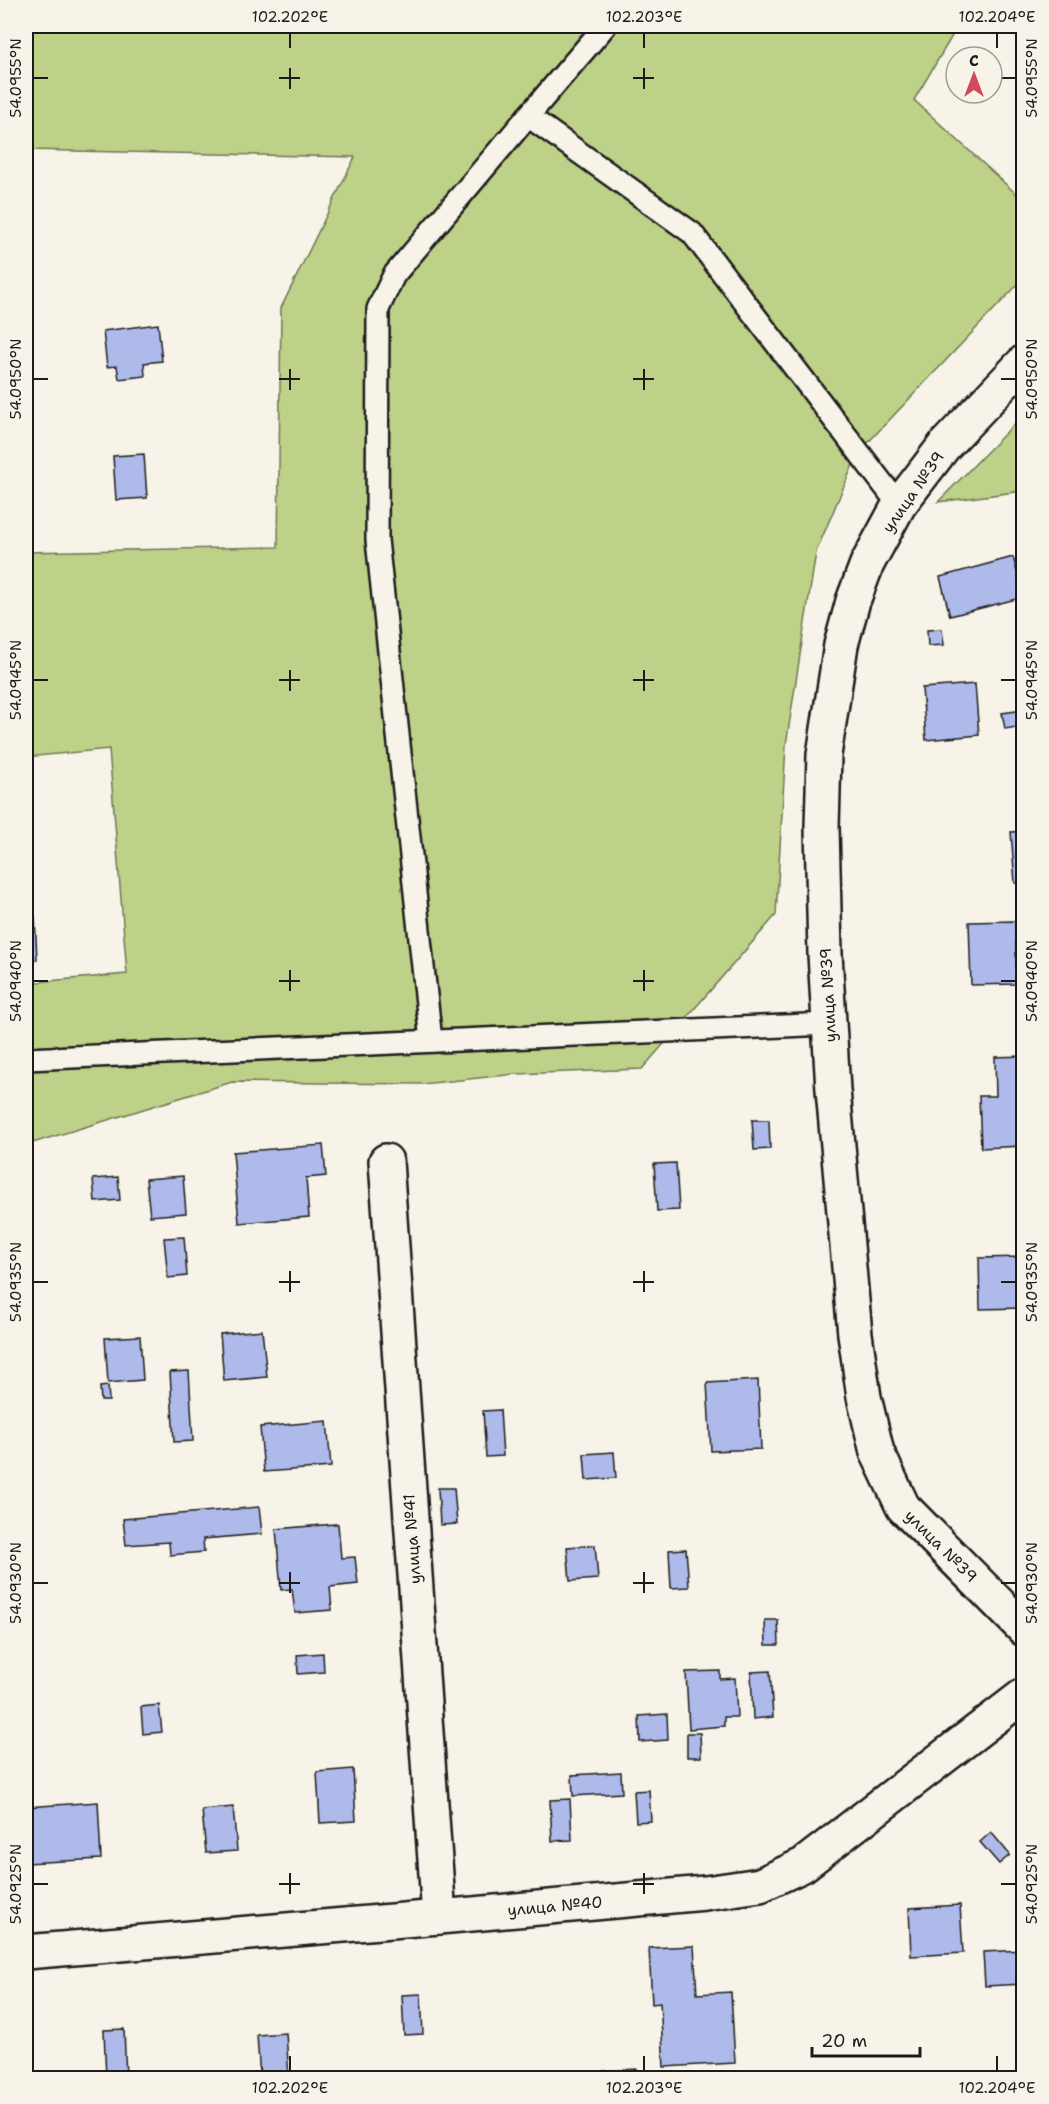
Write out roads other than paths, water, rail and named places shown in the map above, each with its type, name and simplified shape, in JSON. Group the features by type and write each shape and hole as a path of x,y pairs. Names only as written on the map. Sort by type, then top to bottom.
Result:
{"street":[{"name":"улица №39","path":"1023,362 945,445 899,506 867,564 842,645 824,755 822,838 825,954 833,1090 855,1334 864,1397 877,1452 903,1507 1023,1629"},
{"name":"улица №41","path":"386,1161 439,1917"},
{"name":"улица №40","path":"26,1952 705,1893 760,1885 803,1865 1023,1695"}],"lane":[{"path":"431,1041 377,540 378,309 394,275 605,26"},
{"path":"528,116 692,233 899,506"},
{"path":"26,1059 829,1024"}]}
